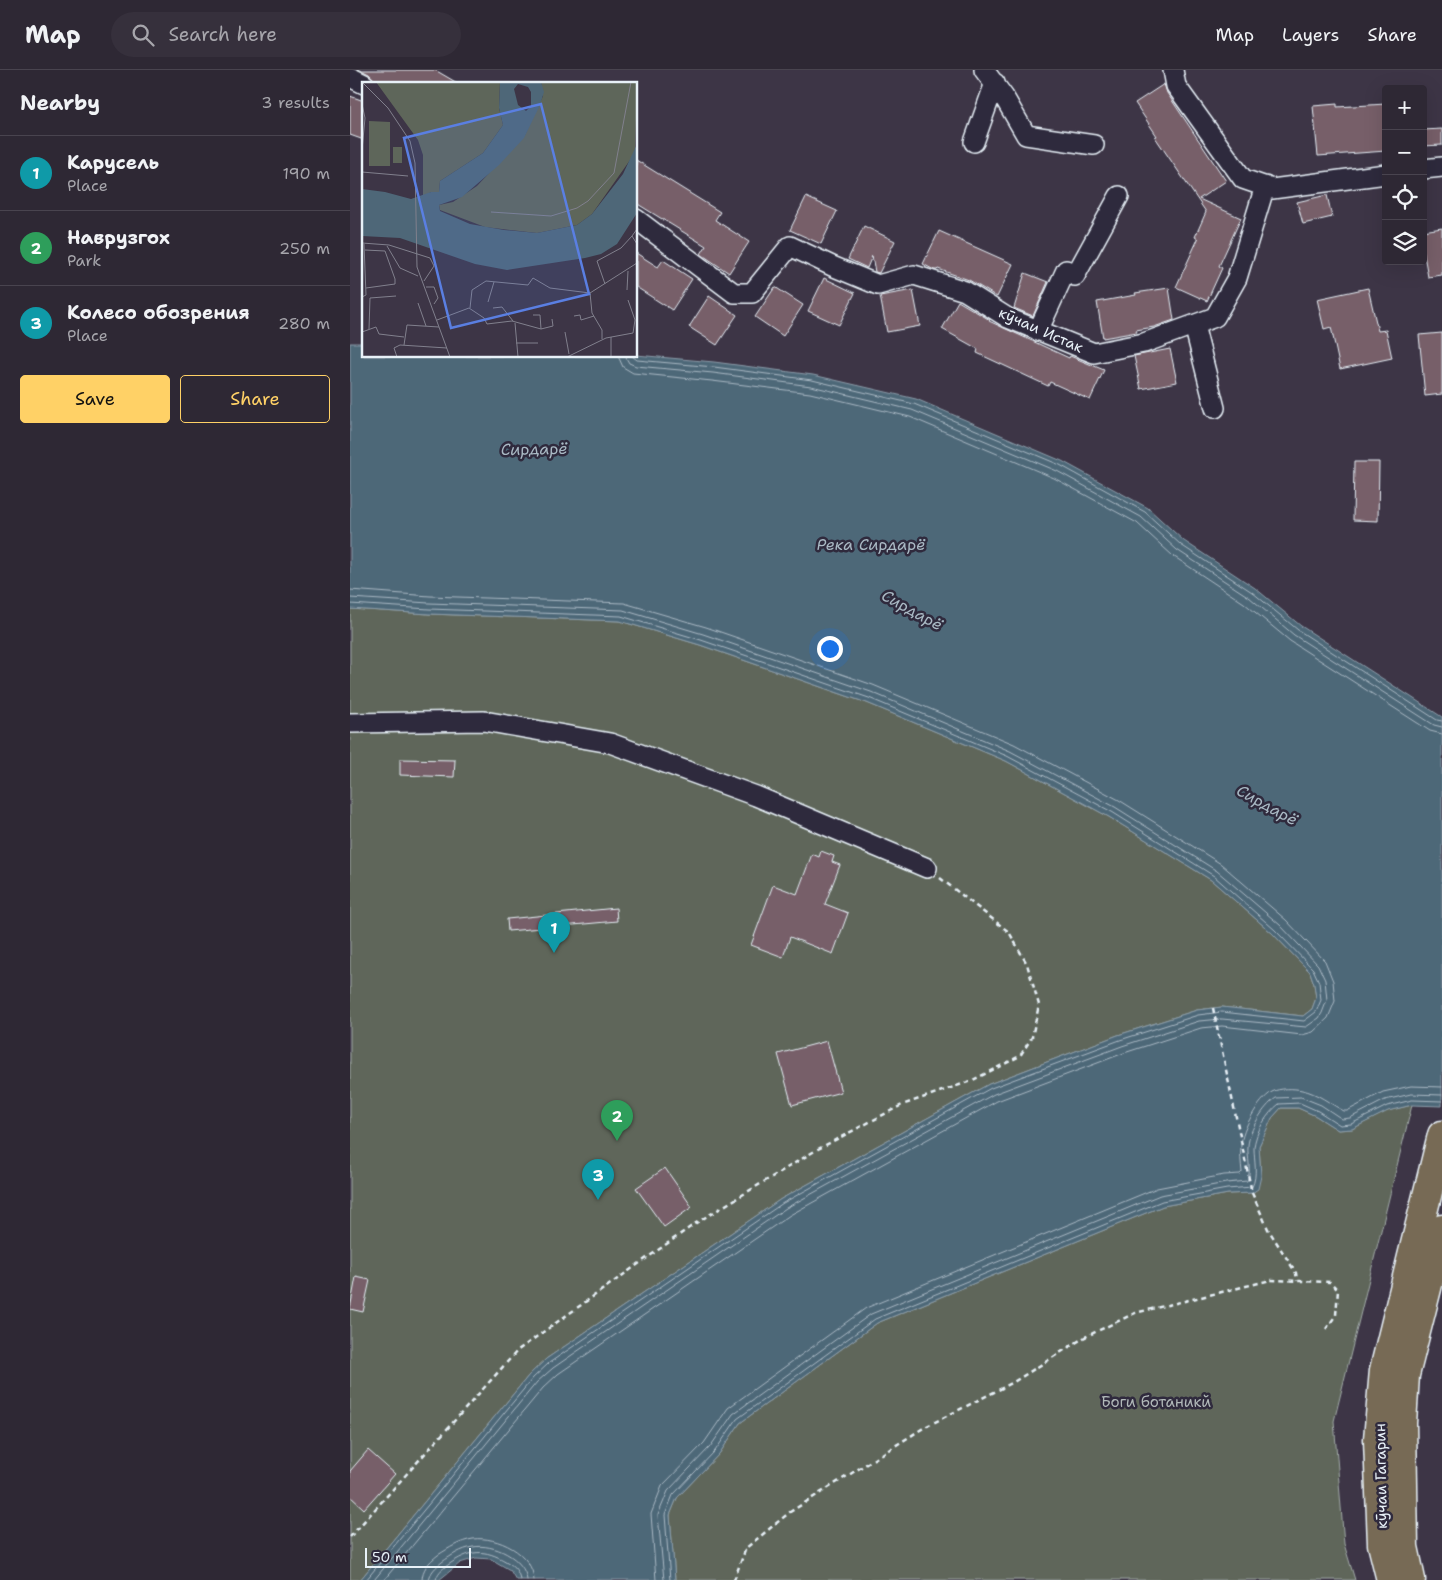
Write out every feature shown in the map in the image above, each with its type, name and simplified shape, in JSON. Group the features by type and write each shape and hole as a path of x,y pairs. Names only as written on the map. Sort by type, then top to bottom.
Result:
{"highway":[{"path":"1395,1372 1442,1135"},
{"path":"1395,1372 1442,1229"},
{"name":"кӯчаи Гагарин","path":"1391,1580 1382,1544 1378,1439 1395,1372"},
{"name":"кӯчаи Гагарин","path":"1395,1372 1402,1423 1404,1547 1411,1580"}],"street":[{"path":"1173,70 1176,86 1243,179 1272,189 1382,175"},
{"path":"974,142 990,77"},
{"path":"990,77 1026,135 1094,145"},
{"path":"350,78 362,83"},
{"path":"1427,169 1442,167"},
{"name":"кӯчаи Истак","path":"638,221 734,293 752,293 790,246 878,285 914,275 965,291 1008,318 1094,353 1144,343 1215,317 1237,278 1265,186"},
{"path":"1038,331 1066,270 1075,276 1119,196"},
{"path":"1194,325 1215,408"},
{"path":"350,723 484,721 610,743 756,796 927,868"}],"path":[{"path":"350,1537 518,1350 696,1223 818,1149 902,1105 971,1081 1020,1056 1032,1037 1039,1005 1026,964 1009,932 927,868"},
{"path":"1213,1008 1252,1193 1268,1229 1296,1273 1297,1281"},
{"path":"734,1580 746,1548 790,1512 925,1427 1012,1382 1085,1336 1135,1314 1271,1280 1330,1282 1338,1290 1336,1315 1326,1329"}],"green space":[{"path":"350,609 620,621 700,645 867,703 1006,761 1109,817 1211,880 1272,933 1310,972 1316,998 1312,1009 1303,1016 1222,1007 1197,1010 1118,1035 989,1084 781,1199 546,1359 529,1375 360,1580 350,1580"},
{"name":"Боги ботаникй","path":"1412,1105 1334,1421 1344,1544 1355,1580 675,1580 670,1515 677,1498 719,1454 740,1423 877,1323 1163,1206 1228,1194 1252,1193 1261,1176 1259,1146 1272,1118 1281,1108 1298,1108 1316,1116 1338,1130 1352,1129 1387,1111"}],"water":[{"name":"Река Сирдарё","path":"350,343 362,343 362,358 638,358 638,355 714,362 813,375 916,399 1062,461 1148,508 1184,541 1255,588 1301,626 1442,717 1442,1106 1412,1105 1388,1111 1352,1129 1338,1130 1316,1116 1298,1108 1281,1108 1272,1118 1259,1146 1261,1176 1258,1189 1252,1193 1228,1194 1163,1206 877,1323 740,1423 719,1454 677,1498 670,1515 675,1580 516,1580 510,1570 491,1559 476,1558 460,1563 439,1580 360,1580 529,1375 546,1359 781,1199 989,1084 1118,1035 1197,1010 1222,1007 1303,1016 1312,1009 1316,998 1310,972 1272,933 1211,880 1109,817 1006,761 867,703 700,645 620,621 350,609"}],"building":[{"path":"361,70 435,70 456,82 377,82 369,74"},
{"path":"1164,84 1167,93 1226,181 1199,199 1241,218 1219,266 1222,268 1207,301 1176,287 1198,239 1195,237 1206,212 1155,137 1157,136 1135,103"},
{"path":"350,96 362,100 362,139 350,135"},
{"path":"1337,104 1337,107 1382,104 1382,151 1318,156 1313,106"},
{"path":"1442,129 1442,145 1427,146 1427,130"},
{"path":"638,161 720,212 715,220 749,242 729,273 701,254 706,246 638,204"},
{"path":"1327,195 1332,217 1303,224 1297,202"},
{"path":"806,197 837,211 821,244 790,230"},
{"path":"864,226 895,241 879,273 875,272 872,256 867,268 848,259"},
{"path":"1442,228 1442,275 1428,277 1426,265 1427,230"},
{"path":"939,231 1013,264 997,297 969,280 938,269 934,270 923,264"},
{"path":"638,254 658,267 663,260 692,279 672,310 638,288"},
{"path":"1025,273 1048,282 1033,316 1014,308"},
{"path":"824,278 855,293 839,325 808,311"},
{"path":"775,287 803,305 783,336 755,317"},
{"path":"1169,288 1174,320 1154,327 1136,330 1137,332 1103,338 1097,302 1136,295 1135,293"},
{"path":"1368,288 1378,331 1386,330 1392,358 1340,369 1331,327 1324,329 1317,299"},
{"path":"913,290 920,326 887,332 880,296"},
{"path":"709,296 737,315 717,345 689,327"},
{"path":"958,301 989,321 1069,358 1070,356 1104,370 1090,400 1050,382 1048,386 977,353 978,349 942,329"},
{"path":"1442,333 1442,394 1425,396 1419,335"},
{"path":"1170,349 1177,382 1141,389 1134,356"},
{"path":"1354,462 1379,462 1378,521 1353,520"},
{"path":"400,759 455,760 454,777 400,775"},
{"path":"821,851 834,856 832,862 840,865 825,904 848,913 833,954 790,937 783,957 751,945 773,885 797,894 812,854 819,857"},
{"path":"616,908 617,921 508,931 507,919"},
{"path":"827,1041 841,1092 792,1105 778,1054"},
{"path":"665,1168 692,1207 664,1227 636,1188"},
{"path":"356,1277 370,1280 363,1312 350,1309"},
{"path":"368,1450 395,1474 364,1509 350,1496 350,1471"}],"place":[{"name":"Карусель","path":"554,953"},
{"name":"Наврузгох","path":"617,1141"},
{"name":"Колесо обозрения","path":"598,1200"}],"water label":[{"name":"Сирдарё","path":"534,449"},
{"name":"Сирдарё","path":"912,610"},
{"name":"Сирдарё","path":"1267,805"}]}
